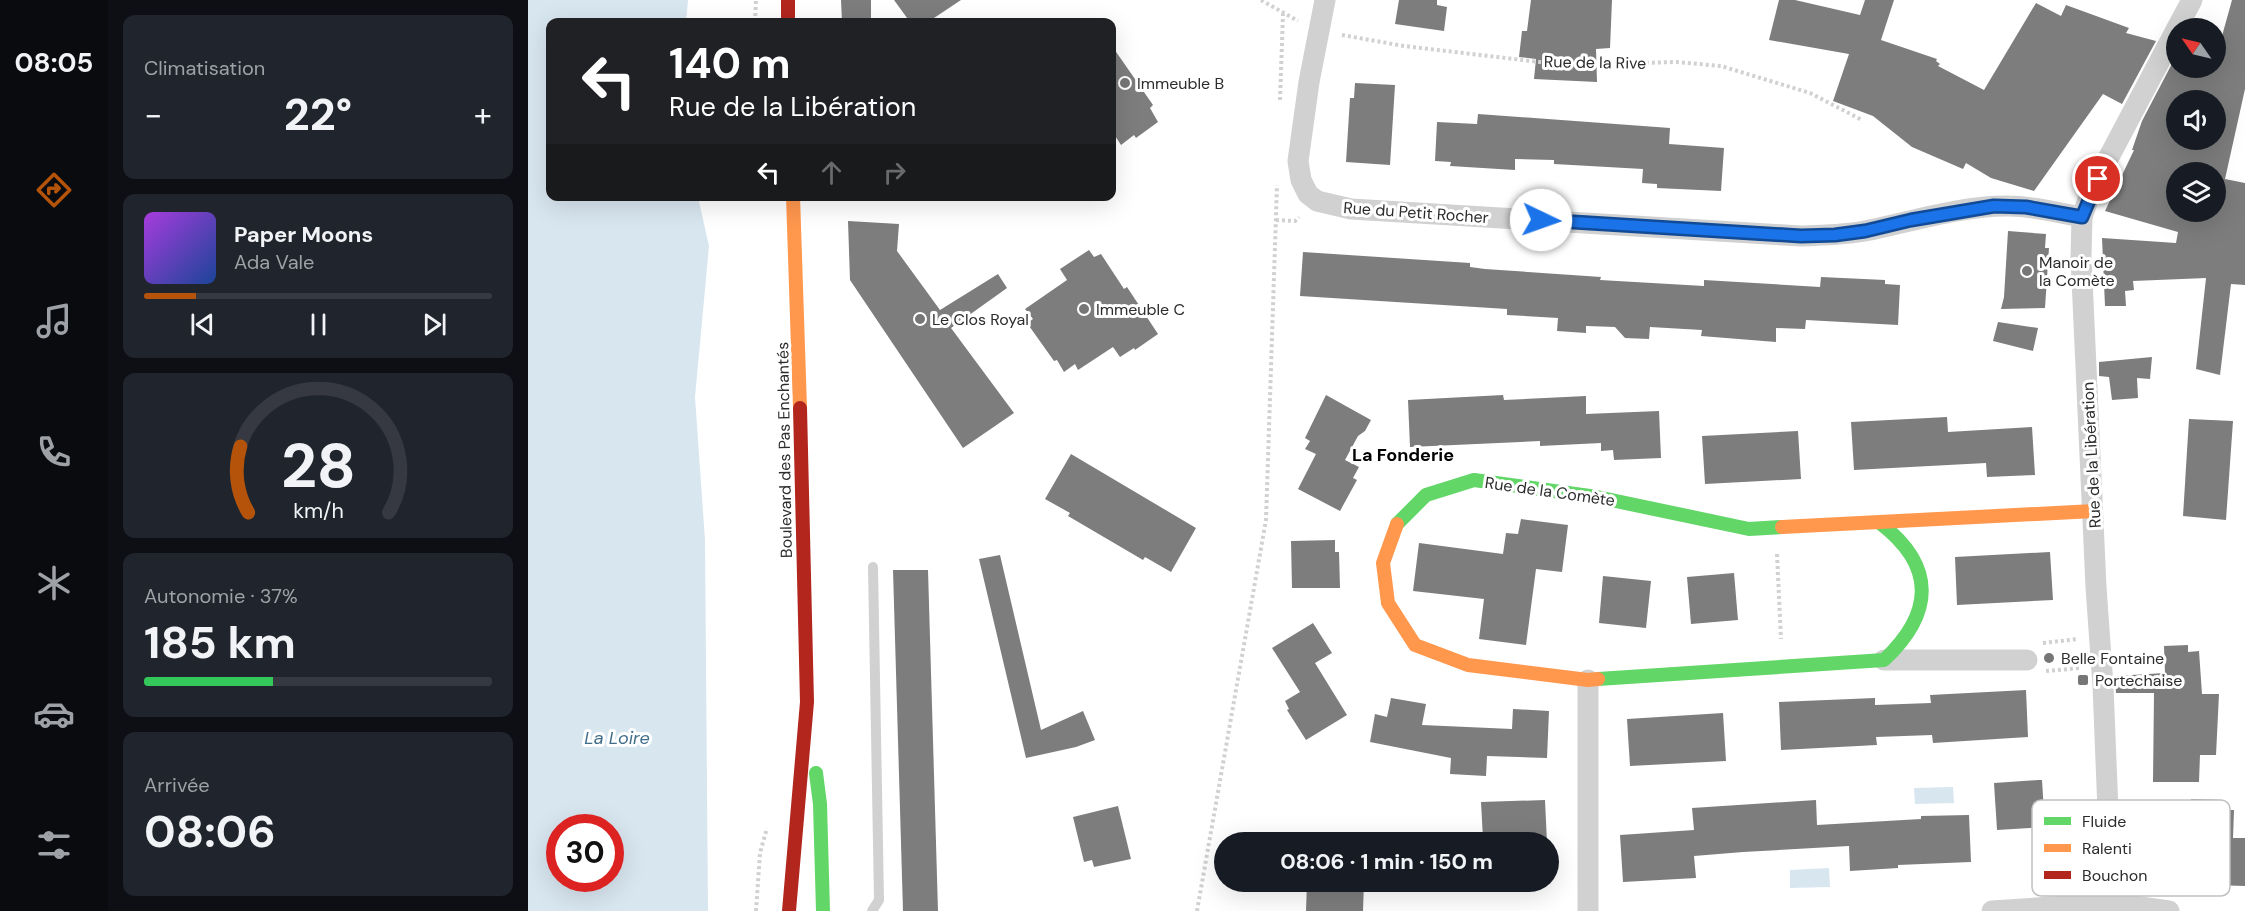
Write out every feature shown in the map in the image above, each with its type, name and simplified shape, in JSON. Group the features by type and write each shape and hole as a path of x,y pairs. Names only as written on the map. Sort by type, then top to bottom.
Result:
{"street":[{"path":"788,0 788,18"},
{"name":"Rue du Petit Rocher","path":"1325,0 1309,82 1298,162 1301,180 1308,194 1317,201 1332,206 1351,210 1801,236 1865,231 1911,220 1994,206 2026,207 2082,217"},
{"name":"Rue de la Libération","path":"2183,18 2192,0"},
{"name":"Rue de la Libération","path":"2108,800 2080,247 2082,217 2091,191 2166,50"},
{"name":"Boulevard des Pas Enchantés","path":"789,911 807,702 793,201"},
{"name":"Rue de la Comète","path":"2027,660 1884,660 1588,680 1468,665 1415,645 1388,603 1383,563 1397,524 1426,495 1473,480 1597,497 1749,529 2094,511"},
{"path":"1880,523 1897,534 1915,559 1922,590 1913,626 1904,641 1884,660"},
{"path":"1588,680 1588,911"},
{"name":"Boulevard des Pas Enchantés","path":"807,702 820,804 823,911"},
{"path":"1992,911 2112,907 2169,911"}],"lane":[{"path":"872,911 879,900 873,567"}],"path":[{"path":"755,18 756,0"},
{"path":"1261,0 1283,14 1280,105"},
{"name":"Rue de la Rive","path":"1320,31 1404,46 1565,65 1676,62 1721,66 1810,93 1862,120"},
{"path":"1197,911 1266,520 1277,174"},
{"path":"1276,220 1295,220"},
{"path":"1776,527 1782,667"},
{"path":"2100,637 2032,644 2027,660 2031,672 2102,666"},
{"path":"756,911 760,853 769,819"}],"water":[{"name":"La Loire","path":"528,0 688,0 686,18 546,18 546,201 699,201 709,246 695,397 705,540 708,911 528,911"},
{"path":"1953,787 1954,803 1915,804 1914,788"},
{"path":"1829,868 1830,887 1790,888 1790,870"}],"building":[{"path":"841,0 871,0 871,18 842,18"},
{"path":"894,0 961,0 934,18 907,18"},
{"path":"1399,0 1437,0 1437,5 1447,7 1444,31 1395,24"},
{"path":"1531,0 1612,0 1610,48 1596,49 1597,82 1534,79 1536,59 1519,57 1522,31 1527,31"},
{"path":"1779,0 1795,0 1860,15 1865,0 1894,0 1881,40 1937,59 1936,61 1940,64 1938,66 1984,90 2036,3 2061,16 2066,5 2129,28 2126,33 2156,41 2122,104 2103,94 2034,191 1991,178 1966,163 1963,169 1912,147 1873,116 1833,101 1849,54 1769,40"},
{"path":"2232,0 2245,0 2245,89 2226,174 2226,162 2166,162 2166,222 2226,222 2226,179 2245,183 2245,285 2231,284 2220,375 2196,369 2206,278 2133,281 2134,290 2125,291 2126,306 2105,306 2102,238 2176,243 2178,232 2105,211 2134,150 2132,150 2142,121 2166,75 2166,78 2226,78 2226,22"},
{"name":"Immeuble B","path":"1116,52 1153,105 1150,108 1158,122 1136,138 1134,135 1121,145 1116,137"},
{"path":"1355,83 1395,85 1390,165 1346,162 1350,98 1354,98"},
{"path":"1478,114 1670,128 1669,144 1724,148 1721,191 1657,188 1657,184 1642,183 1643,169 1554,164 1554,160 1515,159 1515,170 1450,166 1451,162 1435,161 1437,122 1477,124"},
{"name":"Le Clos Royal","path":"848,221 899,224 897,251 940,310 998,274 1007,288 951,328 1014,413 963,448 850,280"},
{"name":"Manoir de la Comète","path":"2008,231 2046,234 2045,248 2049,248 2045,308 2001,309 2004,297"},
{"name":"Immeuble C","path":"1089,250 1094,257 1101,254 1124,289 1127,287 1158,334 1120,357 1113,347 1078,370 1075,364 1064,372 1027,323 1033,319 1025,309 1067,280 1060,269"},
{"path":"1303,252 1470,263 1470,267 1485,269 1601,277 1600,280 1704,286 1704,280 1820,287 1821,277 1885,280 1885,284 1900,285 1898,325 1806,320 1805,329 1776,328 1776,342 1701,336 1702,330 1650,327 1649,339 1625,338 1615,327 1586,326 1586,333 1557,331 1558,318 1507,315 1507,309 1300,296"},
{"path":"1998,322 2038,328 2033,351 1993,341"},
{"path":"2152,357 2150,379 2137,378 2138,398 2112,400 2109,377 2099,376 2099,362"},
{"path":"1326,395 1371,420 1365,431 1358,436 1345,460 1359,467 1353,478 1357,480 1340,511 1298,489 1316,454 1305,449 1310,441 1305,438"},
{"path":"1503,395 1504,400 1586,396 1586,414 1659,411 1661,458 1614,460 1613,450 1601,451 1601,443 1540,446 1540,441 1410,447 1408,400"},
{"path":"1947,417 1948,432 2032,427 2035,475 1987,477 1986,463 1854,470 1851,422"},
{"path":"2189,419 2233,421 2226,520 2183,516"},
{"path":"1798,431 1801,479 1705,484 1702,436"},
{"path":"1071,454 1196,528 1171,572 1145,557 1143,560 1068,516 1070,513 1045,499"},
{"path":"1521,519 1568,525 1562,572 1536,569 1526,645 1479,639 1484,599 1413,591 1419,543 1503,554 1506,533 1518,534"},
{"path":"1335,540 1335,552 1339,552 1340,588 1292,588 1291,541"},
{"path":"2050,552 2053,600 1957,605 1955,557"},
{"path":"1000,555 1041,730 1083,711 1095,740 1076,747 1026,758 979,559"},
{"path":"893,570 928,570 938,911 903,911"},
{"path":"1734,573 1738,620 1691,624 1687,577"},
{"path":"1603,576 1651,581 1646,628 1599,623"},
{"path":"1313,623 1332,653 1315,663 1347,715 1306,740 1287,710 1289,709 1285,701 1300,692 1272,648"},
{"path":"2188,645 2188,652 2199,651 2202,694 2219,694 2216,755 2200,755 2199,782 2153,782 2154,693 2116,693 2115,676 2165,673 2164,646"},
{"path":"2026,690 2028,737 1933,743 1932,735 1876,737 1877,745 1781,750 1779,702 1875,698 1875,705 1931,703 1930,695"},
{"path":"1391,698 1426,704 1422,725 1512,729 1513,709 1549,711 1547,758 1487,756 1486,776 1450,774 1451,758 1370,742 1375,714 1387,717"},
{"path":"1723,713 1726,761 1630,766 1627,719"},
{"path":"2042,780 2043,800 2032,800 2032,828 1997,830 1994,783"},
{"path":"1545,800 1546,832 1483,832 1481,802"},
{"path":"1816,800 1817,825 1921,819 1921,816 1969,815 1971,862 1898,865 1898,868 1850,871 1849,846 1743,852 1694,856 1696,878 1623,882 1620,835 1694,830 1692,808"},
{"path":"1118,806 1131,859 1094,867 1092,860 1084,862 1073,817"},
{"path":"2230,810 2234,810 2233,838 2245,838 2245,886 2230,886"},
{"path":"1307,892 1364,892 1363,911 1306,911"}],"traffic: fast":[{"path":"1397,524 1426,495 1474,480 1597,497 1749,529 1782,527"},
{"path":"1598,679 1884,660 1912,625 1922,590 1919,573 1911,556 1898,539 1880,523"},
{"path":"816,773 820,804 823,911"}],"traffic: slow":[{"path":"793,201 800,408"},
{"path":"1782,527 2094,511"},
{"path":"1397,524 1383,563 1388,603 1415,645 1468,665 1588,680 1598,679"}],"traffic: jam":[{"path":"788,0 788,18"},
{"path":"789,911 807,702 800,408"}],"place":[{"name":"Immeuble B","path":"1125,83"},
{"name":"Manoir de la Comète","path":"2027,271"},
{"name":"Immeuble C","path":"1084,309"},
{"name":"Le Clos Royal","path":"920,319"},
{"name":"Belle Fontaine","path":"2049,658"},
{"name":"Portechaise","path":"2083,680"}],"district":[{"name":"La Fonderie","path":"1403,455"}],"route":[{"path":"1541,220 1801,236 1865,231 1911,220 1994,206 2026,207 2082,217 2098,179"}]}
